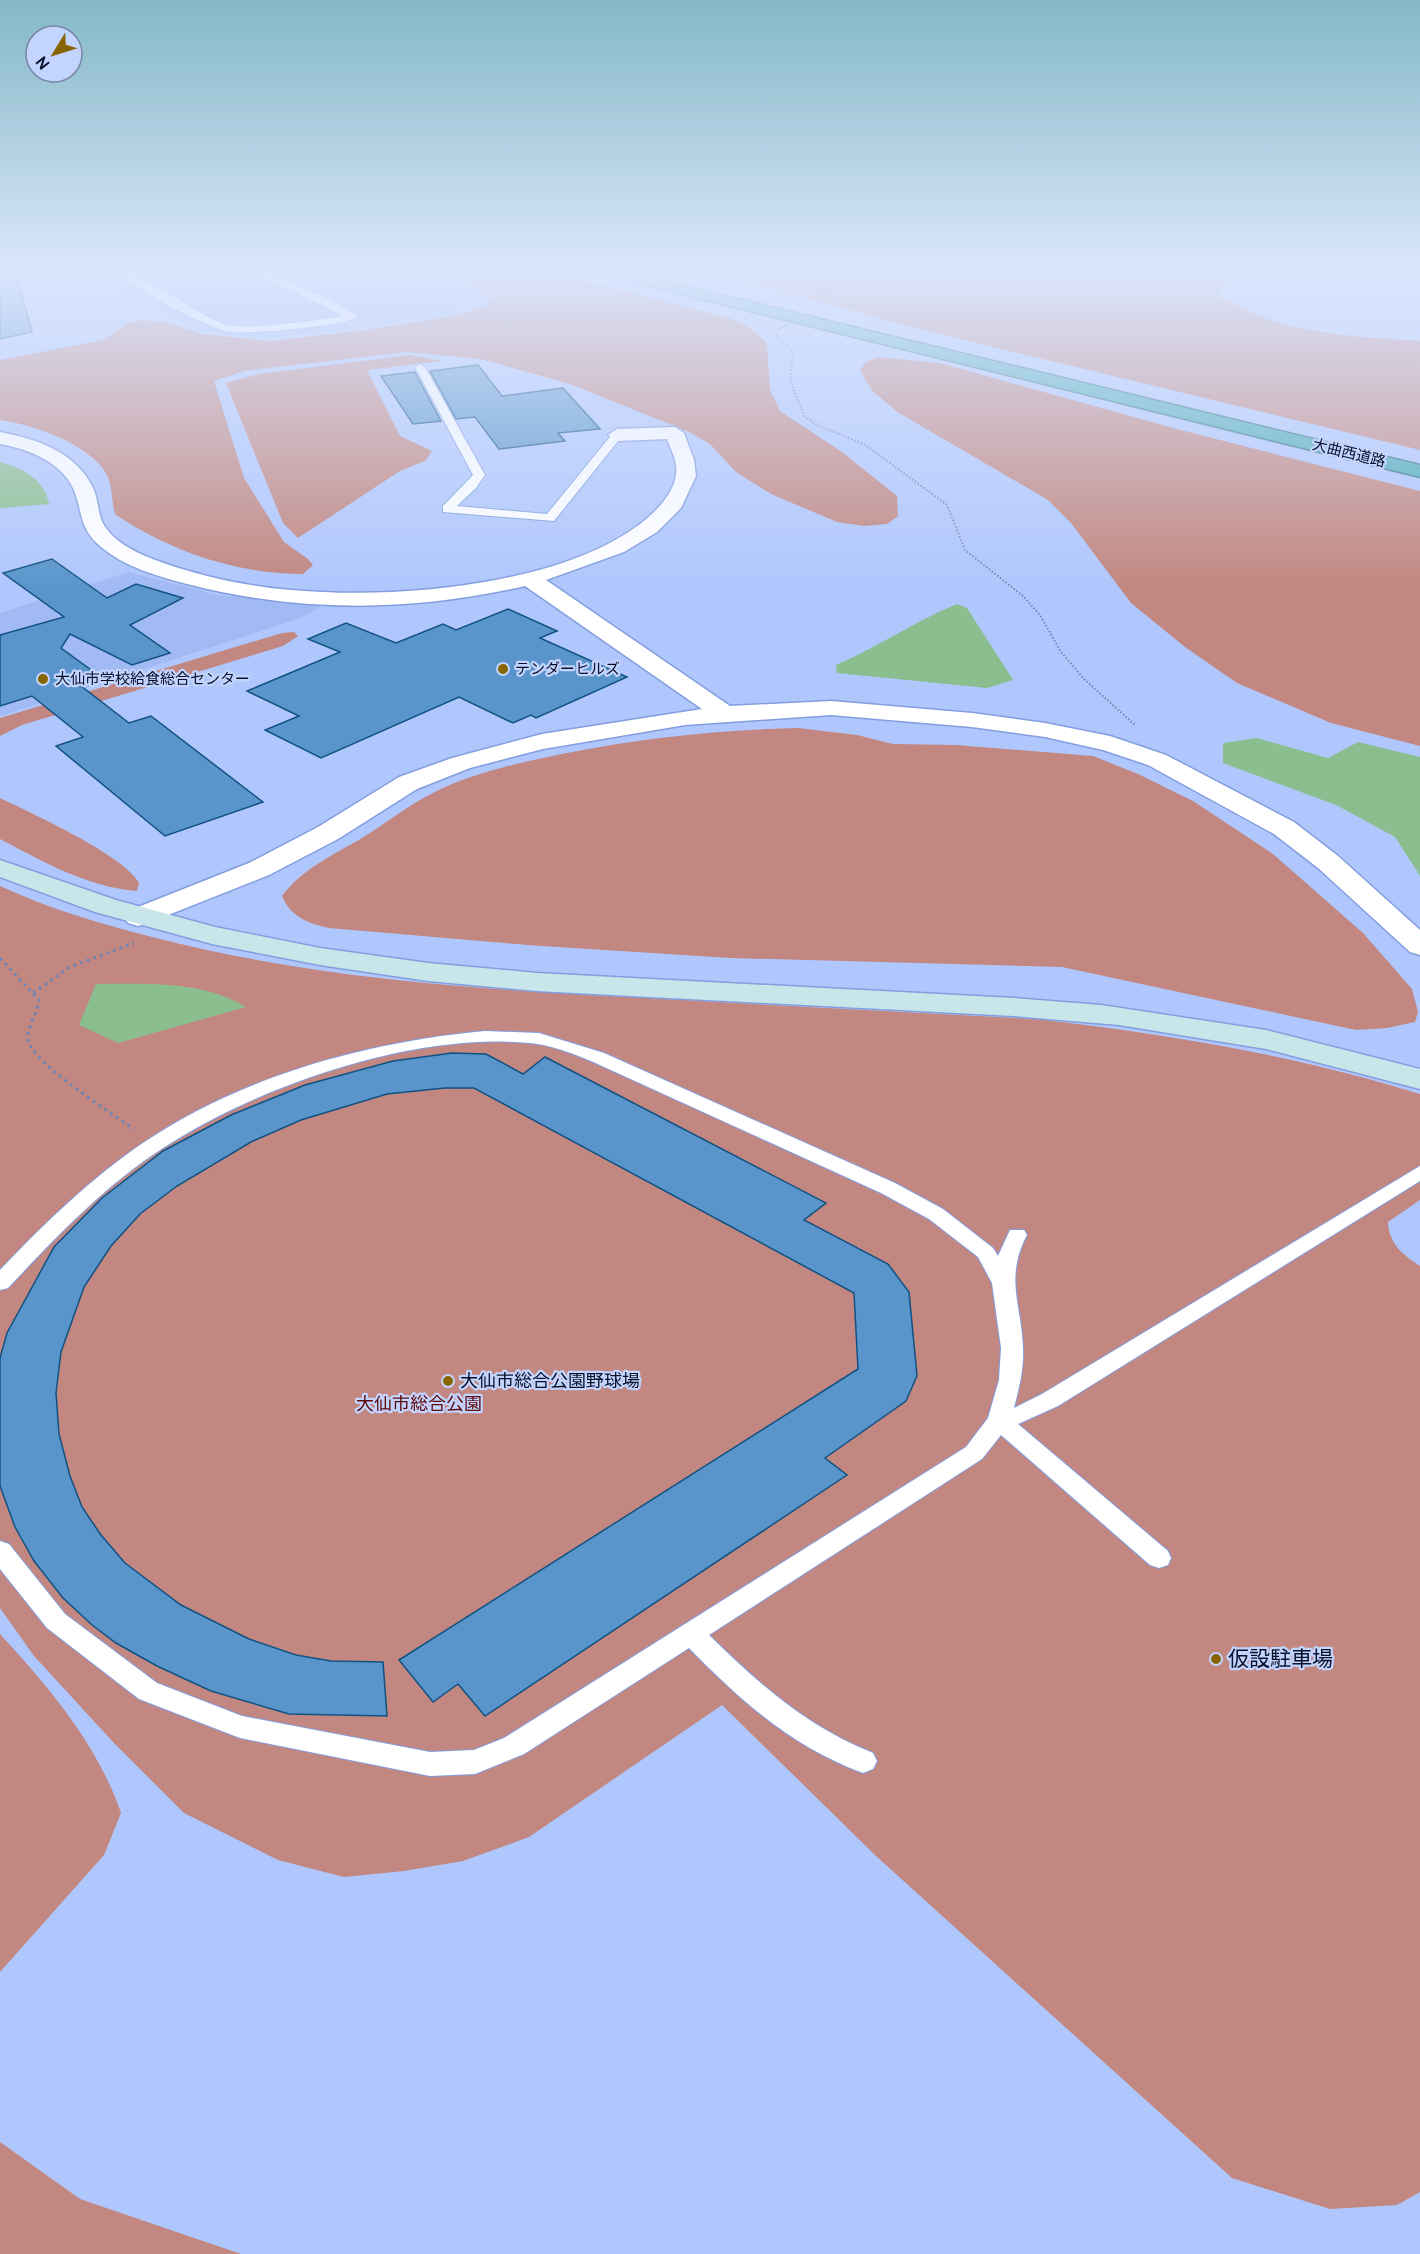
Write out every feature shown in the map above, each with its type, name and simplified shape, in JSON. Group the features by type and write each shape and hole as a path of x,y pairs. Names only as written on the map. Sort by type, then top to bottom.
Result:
{"highway":[{"name":"大曲西道路","path":"1042,378 1420,471"}],"street":[{"path":"0,438 44,451 74,471 85,492 87,508 95,529 115,548 149,566 194,580 244,591 306,598 365,600 430,596 528,578 578,563 627,543 654,525 675,504 687,473 675,433 617,435"},
{"path":"528,578 725,714"},
{"path":"138,917 259,869 328,833 408,783 461,763 542,742 725,714 831,708 961,718 1045,730 1110,744 1157,760 1284,828 1328,862 1420,946"},
{"path":"0,867 67,895 138,917 234,941 395,970 530,984 1100,1014 1246,1035 1420,1079"}],"lane":[{"path":"426,378 479,475 472,486 447,509 550,518 617,435"},
{"path":"0,1282 51,1228 86,1197 154,1144 203,1116 308,1072 438,1041 529,1037 565,1043 888,1188 936,1214 986,1253 1003,1283"},
{"path":"999,1420 1020,1415 1050,1400 1420,1172"},
{"path":"0,1551 56,1621 148,1691 240,1727 430,1764 475,1762 514,1746 974,1453 999,1420 1010,1380 1012,1348 1003,1283 1011,1246 1017,1235"},
{"path":"999,1420 1159,1558"},
{"path":"691,1634 755,1697 795,1730 836,1752 863,1761"}],"path":[{"path":"790,378 805,417 819,426 864,444 930,490 946,505 965,550 1023,597 1040,615 1061,652 1084,679 1122,711 1150,741 1157,760"},
{"path":"33,993 70,967 182,928"},
{"path":"0,958 39,1000 39,1007 28,1040 31,1048 52,1070 154,1144"}],"shaded area":[{"path":"0,462 24,471 38,481 47,495 49,504 0,508"},
{"path":"129,572 217,595 323,605 301,618 0,716 0,613"},
{"path":"957,604 967,608 1013,680 987,688 837,673 836,665"},
{"path":"1257,738 1328,758 1358,742 1420,757 1420,876 1395,837 1336,805 1223,763 1223,743"},
{"path":"96,984 173,985 211,992 246,1007 118,1043 79,1025"}],"green space":[{"path":"0,378 222,378 214,381 244,478 284,542 313,565 303,574 253,570 204,558 158,539 115,514 108,477 90,455 44,431 0,420"},
{"path":"244,378 371,378 400,436 432,451 425,461 400,471 298,538 283,523 226,383"},
{"path":"549,378 769,378 770,390 780,411 842,452 897,496 898,516 887,524 864,526 837,522 771,494 736,472 710,444 689,432 570,384"},
{"path":"865,378 995,378 1181,430 1420,491 1420,746 1331,723 1237,683 1185,647 1131,603 1071,523 1048,500 899,413 872,391"},
{"path":"1122,378 1420,378 1420,450"},
{"path":"294,632 298,636 283,646 22,725 0,736 0,718 282,633"},
{"path":"798,728 857,735 893,744 956,745 1093,756 1138,774 1193,801 1273,854 1363,933 1412,989 1418,1012 1415,1022 1387,1028 1356,1030 1062,967 730,958 527,945 329,928 314,924 295,914 282,896 308,870 371,833 413,804 446,787 479,774 546,757 621,743 709,733"},
{"path":"0,798 54,824 115,860 139,883 137,891 119,889 83,879 0,839"},
{"name":"大仙市総合公園","path":"0,886 79,916 160,939 276,963 335,972 394,980 512,990 1036,1019 1182,1039 1278,1057 1420,1094 1420,1200 1388,1222 1394,1243 1408,1258 1420,1266 1420,2192 1397,2205 1330,2209 1232,2178 876,1856 722,1705 529,1837 463,1861 404,1871 344,1877 278,1860 184,1813 114,1743 34,1656 0,1608"},
{"path":"0,1634 36,1674 85,1740 111,1788 121,1813 104,1855 0,1972"},
{"path":"0,2142 80,2199 241,2254 0,2254"}],"building":[{"path":"382,378 418,378 441,421 413,424"},
{"path":"434,378 488,378 502,396 563,388 600,429 558,433 565,441 499,449 475,417 456,419"},
{"path":"52,559 107,598 136,584 183,598 130,625 170,653 132,665 70,634 61,648 98,675 76,682 129,723 151,716 263,802 165,836 56,746 83,737 32,696 0,706 0,635 64,617 3,573"},
{"path":"508,609 557,631 540,638 627,677 536,718 531,715 513,723 459,697 321,758 265,730 299,716 247,691 340,652 308,639 346,623 396,643 443,624 456,630"},
{"path":"452,1053 486,1054 523,1074 545,1057 826,1203 804,1220 888,1264 909,1292 917,1376 906,1401 825,1458 847,1475 485,1716 458,1684 433,1702 399,1660 858,1369 854,1293 474,1088 445,1088 387,1094 301,1120 251,1142 177,1186 140,1214 111,1246 84,1287 61,1352 56,1393 59,1434 70,1476 82,1507 101,1535 125,1563 181,1605 249,1639 296,1655 331,1661 383,1662 387,1716 289,1714 211,1691 157,1666 116,1643 92,1625 63,1598 34,1561 15,1527 0,1486 0,1358 7,1333 54,1247 102,1198 163,1151 231,1115 305,1085 393,1061"}],"place":[{"name":"テンダーヒルズ","path":"503,669"},
{"name":"大仙市学校給食総合センター","path":"43,679"},
{"name":"大仙市総合公園野球場","path":"448,1381"},
{"name":"仮設駐車場","path":"1216,1659"}]}
